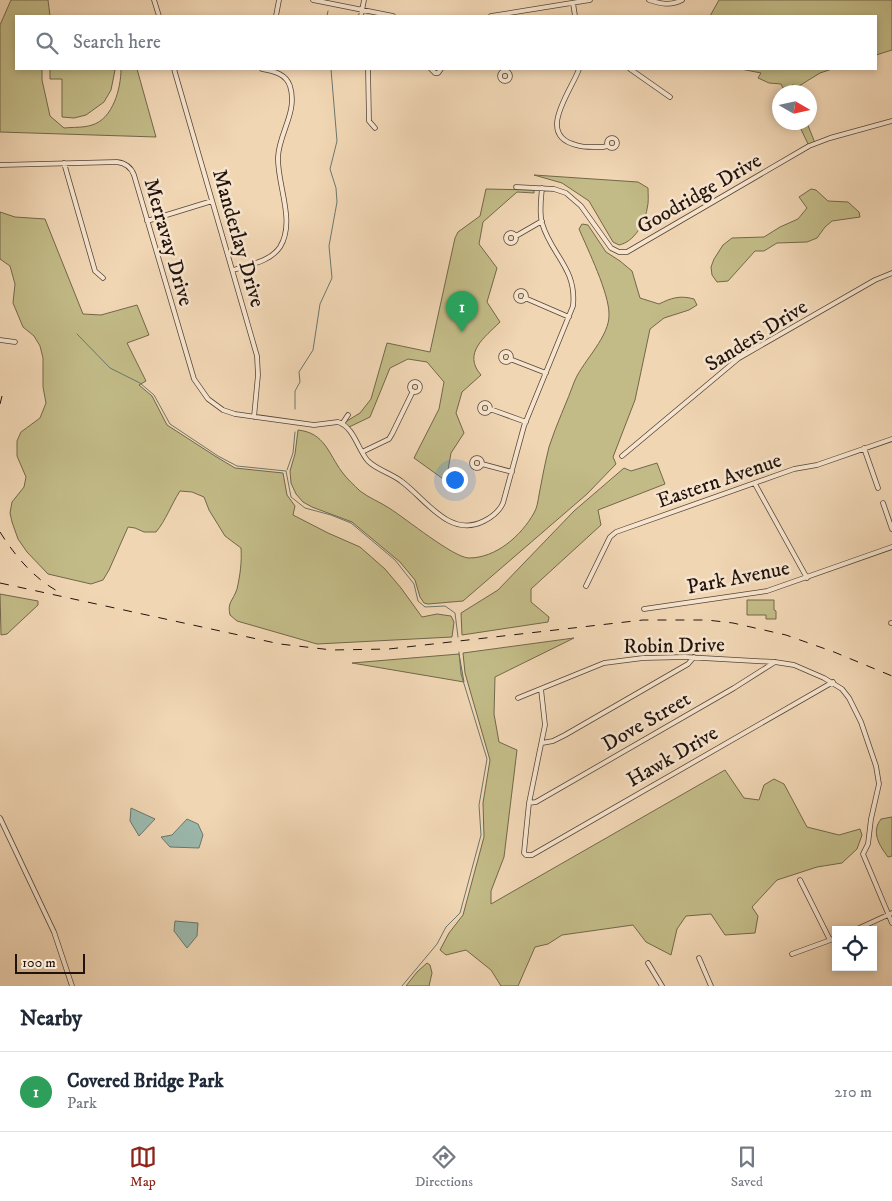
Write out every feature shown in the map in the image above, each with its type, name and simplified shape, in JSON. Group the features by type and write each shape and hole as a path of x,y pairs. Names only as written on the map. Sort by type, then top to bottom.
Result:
{"street":[{"path":"154,0 158,15"},
{"path":"276,15 279,0"},
{"path":"313,0 388,15"},
{"path":"361,15 364,0"},
{"path":"504,15 590,0"},
{"path":"649,0 667,4 682,0"},
{"path":"573,3 575,15"},
{"name":"Manderlay Drive","path":"174,70 257,356 258,375 254,417"},
{"path":"232,270 268,258 278,249 284,234 286,220 285,200 278,170 278,155 289,119 290,90 288,82 282,75 267,70"},
{"path":"368,70 369,121 375,128"},
{"path":"432,70 435,74 441,70"},
{"path":"579,70 556,119 559,132 568,142 574,145 607,146"},
{"path":"631,70 670,96"},
{"name":"Goodridge Drive","path":"516,187 558,190 573,198 581,206 611,248 619,252 627,252 809,146 830,138 892,121"},
{"name":"Merravay Drive","path":"0,165 122,162 128,166 134,174 186,355 198,387 208,399 223,410 235,414 314,425 338,422 342,424"},
{"path":"64,163 95,271 103,278"},
{"path":"348,415 342,424 350,431 371,463 402,481 442,517 460,526 476,525 496,514 503,504 526,422 573,306 573,284 570,275 542,221 540,206 542,188"},
{"path":"147,221 212,201"},
{"path":"516,236 542,221"},
{"name":"Sanders Drive","path":"622,456 739,358 875,280 892,273"},
{"path":"525,298 569,317"},
{"path":"0,340 16,342"},
{"path":"510,359 546,374"},
{"path":"362,452 389,438 413,392"},
{"path":"490,409 526,422"},
{"name":"Eastern Avenue","path":"586,586 610,537 616,532 794,469 817,464 892,439"},
{"path":"864,448 878,488"},
{"path":"482,464 512,472"},
{"path":"754,484 807,578"},
{"path":"883,502 892,529"},
{"name":"Park Avenue","path":"644,609 767,592 892,547"},
{"path":"542,743 553,741 565,735 688,664 694,657"},
{"name":"Robin Drive","path":"518,698 589,669 614,661 694,657 776,662 794,665 833,682"},
{"name":"Dove Street","path":"529,804 536,802 776,662"},
{"path":"833,682 842,688 849,698 861,722 876,766 879,784 871,819 868,844 863,854 890,914 892,923"},
{"name":"Hawk Drive","path":"529,804 524,853 526,856 532,855 833,682"},
{"path":"529,804 545,720 541,688"},
{"path":"0,818 54,932 72,986"},
{"path":"792,954 830,940 800,880"},
{"path":"864,926 890,914"},
{"path":"699,958 711,986"},
{"path":"648,963 662,986"}],"shaded area":[{"path":"11,0 48,0 50,15 15,15 15,70 42,70 42,80 50,116 64,128 85,127 99,122 110,110 114,102 121,70 137,70 156,137 0,132 0,25"},
{"path":"719,0 892,0 892,50 877,55 877,15 711,15"},
{"path":"50,70 115,70 111,90 104,102 86,115 74,118 62,117 62,79 50,79"},
{"path":"746,70 829,70 820,73 801,85 769,83 758,78 761,73"},
{"path":"801,130 810,130 815,143 809,146"},
{"path":"534,175 638,182 648,188 648,204 644,220 634,236 619,245 613,242 589,201 562,183"},
{"path":"486,189 534,190 534,193 517,192 483,222 479,244 497,268 487,302 500,322 482,340 475,353 474,360 481,375 462,392 456,413 464,433 451,453 446,481 414,458 439,409 444,382 427,362 408,359 390,368 370,417 347,428 342,424 360,413 371,399 387,343 430,352 455,238 458,232 480,216"},
{"path":"811,189 816,190 828,201 848,202 859,212 860,217 832,221 817,238 807,242 777,243 764,251 755,251 728,281 717,282 712,275 711,267 723,245 732,238 764,237 798,219 807,208 799,197"},
{"path":"0,212 15,217 45,219 83,314 101,315 137,305 149,335 127,343 146,381 139,385 152,396 167,425 235,468 283,473 287,495 295,506 293,515 360,547 385,569 422,617 437,614 451,616 454,622 452,637 317,644 237,621 230,615 229,607 237,589 241,564 241,548 225,536 209,510 204,497 192,492 180,491 156,532 144,532 128,527 103,580 91,584 48,574 27,552 18,539 10,513 12,502 24,487 26,477 17,456 17,441 21,432 40,418 46,403 43,387 43,358 40,346 34,336 23,327 13,303 15,284 10,266 0,259"},
{"path":"582,224 588,225 606,252 632,271 640,298 659,304 684,297 694,299 697,305 689,310 664,318 650,329 635,400 613,457 616,464 587,494 463,601 424,603 420,597 415,580 400,562 352,522 312,507 303,502 296,494 291,483 290,471 295,454 298,430 314,435 320,440 344,475 360,491 389,508 452,552 469,558 479,557 498,550 507,544 529,522 535,511 549,447 555,430 575,380 601,339 608,322 609,314 606,295 579,229"},
{"path":"657,463 665,484 598,510 601,525 531,589 531,602 549,617 548,622 462,635 461,613 498,590 574,511 624,468 631,471"},
{"path":"0,594 38,601 38,605 7,634 1,635"},
{"path":"747,600 774,600 776,619 766,619 766,615 747,615"},
{"path":"574,638 495,677 494,714 499,742 517,750 504,857 491,891 491,904 725,770 744,798 759,800 764,785 774,779 784,784 807,827 839,835 860,829 862,835 857,849 842,863 817,867 777,880 752,907 758,916 755,933 725,935 711,914 686,916 677,929 671,955 646,942 633,925 562,935 548,944 535,947 518,986 501,986 491,970 466,950 446,955 440,950 449,933 463,915 484,837 483,803 490,760 465,673 463,653"},
{"path":"459,654 464,682 352,663"},
{"path":"131,808 155,819 139,836 130,821"},
{"path":"892,817 892,856 888,857 879,843 876,834 881,819"},
{"path":"187,819 198,824 203,835 199,848 170,847 161,837 172,835"},
{"path":"175,921 198,923 197,936 187,948 174,931"},
{"path":"427,963 430,965 432,973 429,986 406,986 417,972"}],"waterway":[{"path":"327,15 328,11"},
{"path":"295,409 295,391 300,382 299,372 313,350 320,304 332,278 329,246 337,202 336,188 330,169 337,141 331,70"},
{"path":"77,334 110,368 140,383 154,395 170,424 218,456 237,466 286,471 291,497 305,508 351,523 395,560 414,584 418,601 425,607 445,606 455,613 458,637"},
{"path":"287,470 293,453 295,432"},
{"path":"402,986 437,944 446,927 460,913 481,835 479,805 487,759 461,674 459,652"}],"railway":[{"path":"0,404 2,396"},
{"path":"0,532 26,567 61,593"},
{"path":"0,583 280,644 332,650 389,649 643,620 707,620 733,623 786,635 892,676"}],"place":[{"name":"Covered Bridge Park","path":"462,332"}]}
